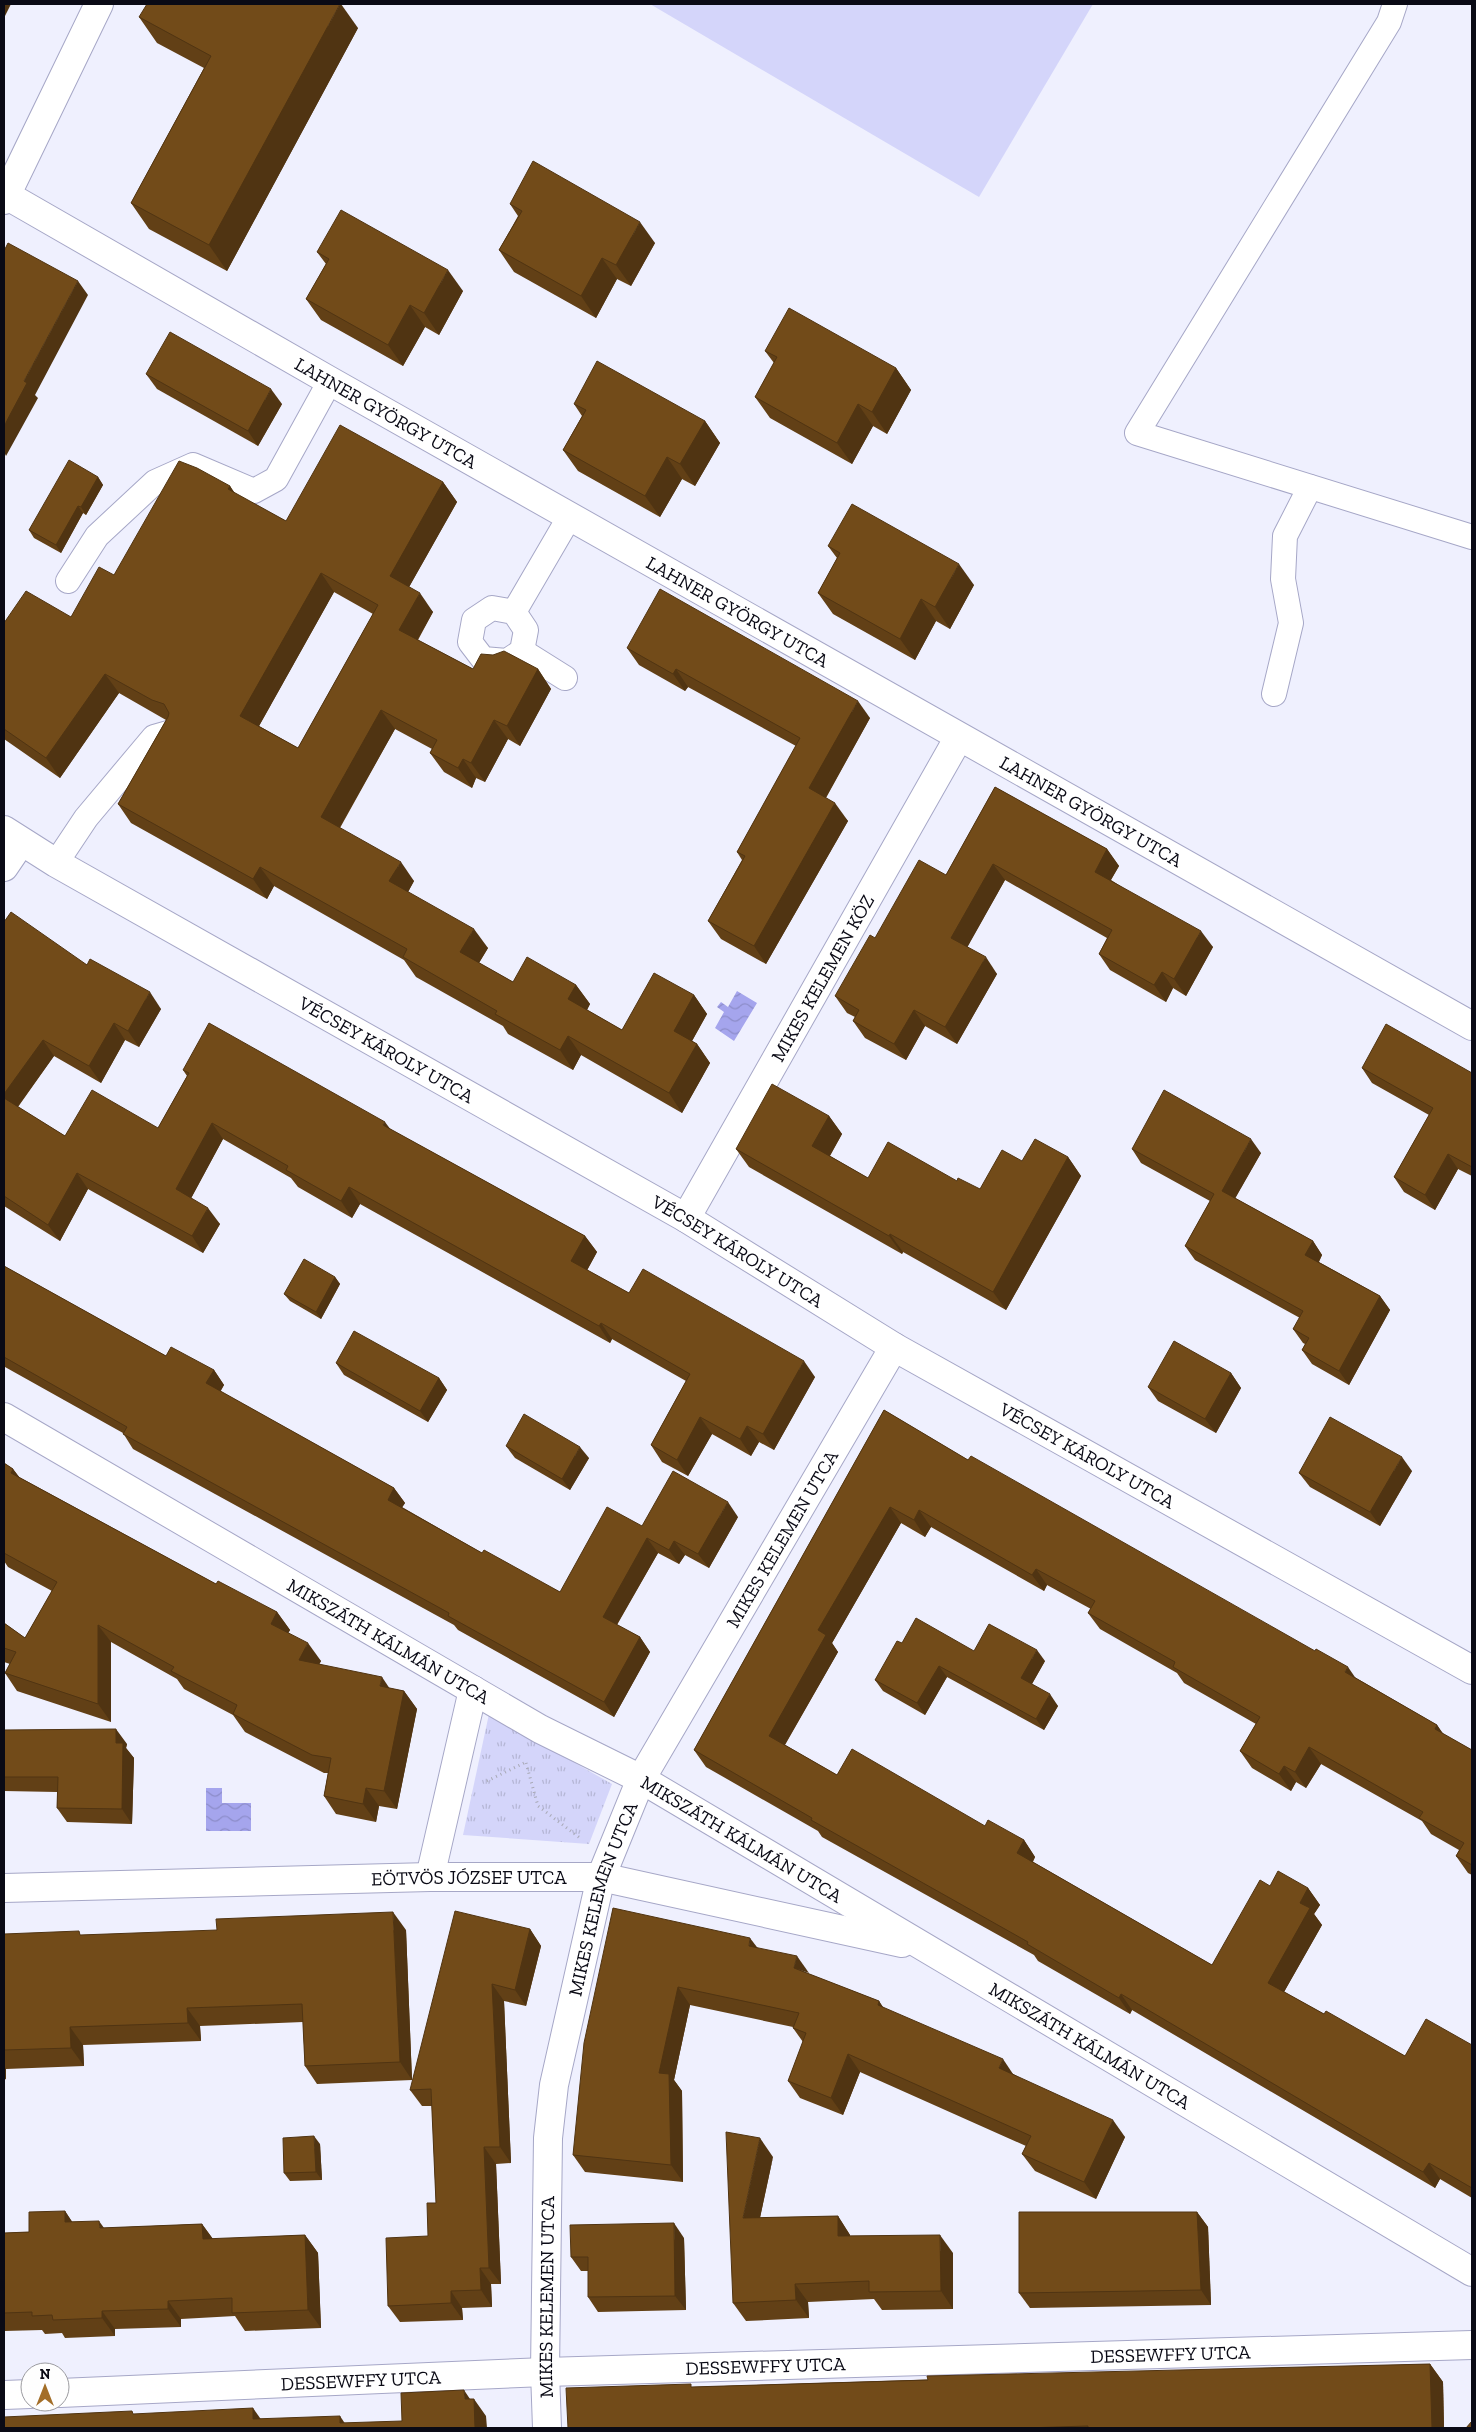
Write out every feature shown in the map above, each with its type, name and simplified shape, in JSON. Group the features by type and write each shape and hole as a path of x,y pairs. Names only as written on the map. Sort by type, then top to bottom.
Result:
{"street":[{"path":"5,198 99,4"},
{"name":"LAHNER GYÖRGY UTCA","path":"5,198 1472,1026"},
{"name":"MIKES KELEMEN KÖZ","path":"686,1218 959,736"},
{"path":"4,867 12,836"},
{"name":"VÉCSEY KÁROLY UTCA","path":"12,836 56,863 686,1218 894,1347 1472,1670"},
{"name":"MIKES KELEMEN UTCA","path":"547,2428 545,2372 548,2138 554,2085 605,1869 641,1779 894,1347"},
{"name":"MIKSZÁTH KÁLMÁN UTCA","path":"4,1417 540,1729 641,1779 1472,2272"},
{"path":"430,1876 473,1690"},
{"name":"EÖTVÖS JÓZSEF UTCA","path":"4,1888 605,1869 926,1948"},
{"name":"DESSEWFFY UTCA","path":"70,2393 545,2372 1472,2345"},
{"path":"4,2395 20,2394"}],"lane":[{"path":"1395,4 1389,22 1137,434 1472,537"},
{"path":"68,581 97,536 155,482 193,465 254,491 276,479 330,381"},
{"path":"1274,694 1290,623 1283,579 1285,536 1310,487"},
{"path":"514,612 570,516"},
{"path":"492,608 514,612 526,630 522,651 507,661 483,659 470,642 474,620 492,608"},
{"path":"522,651 565,678"},
{"path":"56,863 86,818 154,736 168,733"}],"path":[{"path":"540,1729 526,1763 538,1806 605,1869"},
{"path":"448,1799 526,1763"}],"green space":[{"path":"650,4 1093,4 979,197"},
{"path":"489,1714 612,1784 589,1844 463,1835"}],"water":[{"path":"737,991 757,1003 734,1041 715,1028 724,1012 717,1007 721,1002 728,1007"},
{"path":"206,1788 222,1788 222,1803 251,1803 251,1831 206,1831"}],"building":[{"path":"147,4 340,4 209,245 131,203 211,56 139,17"},
{"path":"533,161 640,222 616,265 602,258 581,296 499,250 522,211 510,204"},
{"path":"341,210 448,270 424,313 410,305 388,345 306,299 329,259 317,252"},
{"path":"8,243 78,281 24,381 27,383 4,426 4,251"},
{"path":"789,308 896,368 872,412 858,404 837,443 755,397 777,357 765,351"},
{"path":"170,332 271,389 248,431 146,374"},
{"path":"597,361 705,421 680,464 667,457 645,496 563,450 586,410 574,404"},
{"path":"340,425 443,482 390,576 420,593 399,630 473,669 481,654 493,655 504,651 538,669 507,726 494,720 471,763 463,759 458,768 430,753 437,740 381,710 321,817 401,862 389,881 474,929 460,952 513,982 527,957 576,985 568,999 622,1030 654,973 694,995 674,1031 697,1044 669,1093 568,1036 560,1050 495,1014 497,1011 403,957 407,949 260,867 253,879 118,804 168,717 169,713 164,704 152,700 105,674 46,758 4,729 4,623 26,591 71,617 99,567 114,575 179,461 197,468 230,486 228,489 286,521","holes":["321,573 378,605 298,748 240,716"]},
{"path":"69,460 98,477 81,507 78,506 56,545 29,530"},
{"path":"852,504 959,564 935,607 921,599 900,639 818,593 840,553 828,546"},
{"path":"660,589 858,701 809,788 835,803 754,946 708,921 745,856 737,852 800,738 676,669 673,674 627,648"},
{"path":"995,787 1107,849 1095,872 1201,931 1174,979 1162,972 1154,985 1099,954 1112,930 993,864 951,938 986,957 945,1027 914,1010 894,1044 853,1021 859,1010 835,996 870,935 875,938 919,860 946,875"},
{"path":"11,912 87,965 90,959 150,992 128,1031 114,1023 89,1066 43,1040 4,1094 4,922"},
{"path":"209,1023 385,1122 383,1125 585,1236 571,1261 629,1293 643,1269 804,1361 763,1434 747,1426 740,1439 700,1417 677,1460 651,1445 690,1374 601,1323 599,1326 349,1187 341,1201 286,1170 288,1166 212,1123 176,1189 208,1208 192,1236 77,1173 48,1225 4,1196 4,1098 65,1136 92,1090 158,1128 189,1073 183,1070"},
{"path":"1386,1024 1472,1073 1472,1167 1448,1154 1425,1195 1394,1177 1433,1108 1362,1068"},
{"path":"772,1084 829,1116 812,1146 868,1178 888,1142 957,1181 958,1178 980,1189 1002,1150 1022,1161 1035,1139 1068,1157 993,1292 890,1234 889,1236 736,1149"},
{"path":"1164,1090 1251,1139 1222,1191 1313,1241 1305,1255 1380,1296 1339,1371 1302,1350 1309,1338 1293,1329 1303,1311 1185,1246 1214,1194 1132,1149"},
{"path":"304,1259 335,1277 316,1312 284,1294"},
{"path":"4,1266 166,1356 171,1347 214,1370 206,1383 394,1488 388,1500 482,1553 484,1550 560,1592 607,1507 642,1526 673,1471 728,1502 698,1554 674,1541 669,1550 647,1538 603,1617 640,1637 604,1702 448,1616 449,1613 123,1434 127,1427 4,1357"},
{"path":"354,1331 439,1378 420,1411 336,1363"},
{"path":"1174,1341 1231,1373 1205,1419 1148,1387"},
{"path":"884,1410 968,1460 971,1456 1315,1651 1316,1649 1348,1667 1345,1672 1437,1725 1435,1729 1472,1750 1472,1865 1456,1856 1464,1843 1419,1818 1423,1812 1309,1747 1295,1772 1284,1766 1279,1774 1240,1751 1260,1717 1173,1667 1175,1662 1088,1613 1095,1601 1036,1569 1032,1575 919,1510 914,1520 890,1507 818,1630 826,1635 769,1736 837,1775 852,1749 985,1826 988,1820 1024,1840 1017,1853 1212,1965 1260,1880 1270,1886 1278,1871 1308,1888 1300,1903 1310,1908 1268,1983 1324,2014 1326,2011 1405,2056 1426,2019 1472,2045 1472,2188 1429,2163 1423,2172 1121,1994 1119,1998 1027,1944 1028,1942 811,1820 812,1818 694,1750"},
{"path":"524,1414 580,1447 562,1479 506,1446"},
{"path":"1330,1417 1402,1457 1370,1512 1299,1473"},
{"path":"4,1463 13,1469 11,1473 216,1584 218,1581 277,1612 271,1624 308,1643 299,1660 382,1677 380,1686 404,1691 384,1791 366,1788 363,1804 324,1796 331,1758 312,1755 233,1714 237,1705 171,1671 174,1667 98,1625 98,1704 5,1673 16,1652 4,1648 4,1623 25,1638 57,1582 4,1553"},
{"path":"916,1618 974,1651 989,1624 1037,1650 1021,1678 1050,1694 1036,1719 939,1666 917,1703 875,1680 897,1641 902,1643"},
{"path":"116,1729 116,1743 123,1743 122,1809 57,1808 58,1777 4,1777 4,1730"},
{"path":"613,1908 750,1938 749,1946 797,1956 794,1968 879,2001 878,2005 1003,2059 999,2068 1113,2120 1084,2182 1022,2154 1031,2136 848,2054 831,2098 788,2081 806,2033 793,2028 799,2013 678,1987 659,2073 669,2074 671,2165 573,2155 584,2043"},
{"path":"455,1911 530,1929 515,1990 492,1984 500,2147 484,2147 489,2268 480,2268 481,2290 451,2291 451,2303 388,2306 386,2238 428,2236 427,2203 436,2203 431,2089 410,2090"},
{"path":"393,1912 400,2062 305,2066 302,2004 187,2008 188,2023 70,2027 71,2048 4,2050 4,1934 79,1931 80,1935 217,1930 216,1919"},
{"path":"726,2132 760,2138 743,2218 838,2216 838,2236 940,2235 941,2291 869,2292 869,2281 795,2284 796,2300 733,2303"},
{"path":"314,2136 316,2172 284,2173 283,2138"},
{"path":"65,2211 65,2222 99,2221 100,2228 202,2224 203,2239 305,2235 308,2310 232,2313 232,2298 168,2301 168,2309 102,2311 102,2318 53,2320 52,2315 32,2316 32,2312 4,2313 4,2233 29,2232 29,2212"},
{"path":"1019,2212 1197,2212 1201,2290 1019,2293"},
{"path":"674,2223 675,2296 588,2297 588,2257 571,2257 570,2225"},
{"path":"1430,2364 1432,2428 1088,2428 1088,2426 1024,2428 568,2428 566,2388 691,2384 691,2387 928,2380 927,2376"},
{"path":"464,2390 465,2399 474,2399 475,2428 4,2428 4,2417 132,2411 133,2414 253,2408 253,2419 340,2416 340,2423 402,2421 401,2393"},
{"path":"1472,2421 1472,2428 1466,2428"}]}
